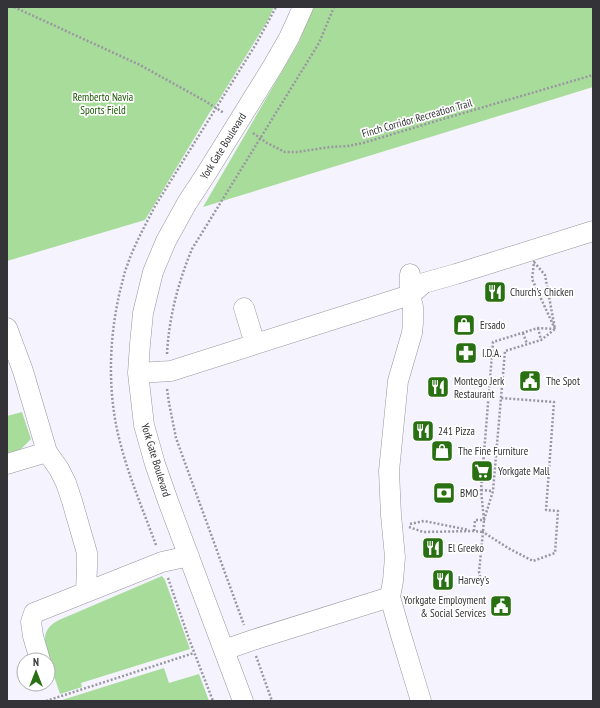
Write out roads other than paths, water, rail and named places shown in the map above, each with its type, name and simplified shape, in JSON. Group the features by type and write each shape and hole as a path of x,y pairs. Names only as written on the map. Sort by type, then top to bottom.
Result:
{"street":[{"name":"York Gate Boulevard","path":"243,701 168,501 153,458 144,425 138,373 143,313 153,272 166,241 187,203 273,66 289,38 303,7"},
{"path":"138,373 171,371 410,295 424,283 593,231"},
{"path":"410,274 410,295 413,307 413,323 412,332 398,381 389,471 395,558 390,597 421,701"},
{"path":"244,308 255,344"},
{"path":"7,328 23,371 47,452 59,469 66,483 87,553 86,592"},
{"path":"7,464 47,452"},
{"path":"38,652 31,622 34,613 162,562 189,556"},
{"path":"224,650 390,597"}],"place":[{"name":"Church's Chicken","path":"495,292"},
{"name":"Ersado","path":"464,325"},
{"name":"I.D.A.","path":"466,353"},
{"name":"The Spot","path":"530,381"},
{"name":"Montego Jerk Restaurant","path":"438,387"},
{"name":"241 Pizza","path":"423,431"},
{"name":"The Fine Furniture","path":"442,451"},
{"name":"Yorkgate Mall","path":"482,471"},
{"name":"BMO","path":"444,493"},
{"name":"El Greeko","path":"433,548"},
{"name":"Harvey's","path":"443,580"},
{"name":"Yorkgate Employment & Social Services","path":"501,606"}],"park label":[{"name":"Remberto Navia Sports Field","path":"103,103"}]}
